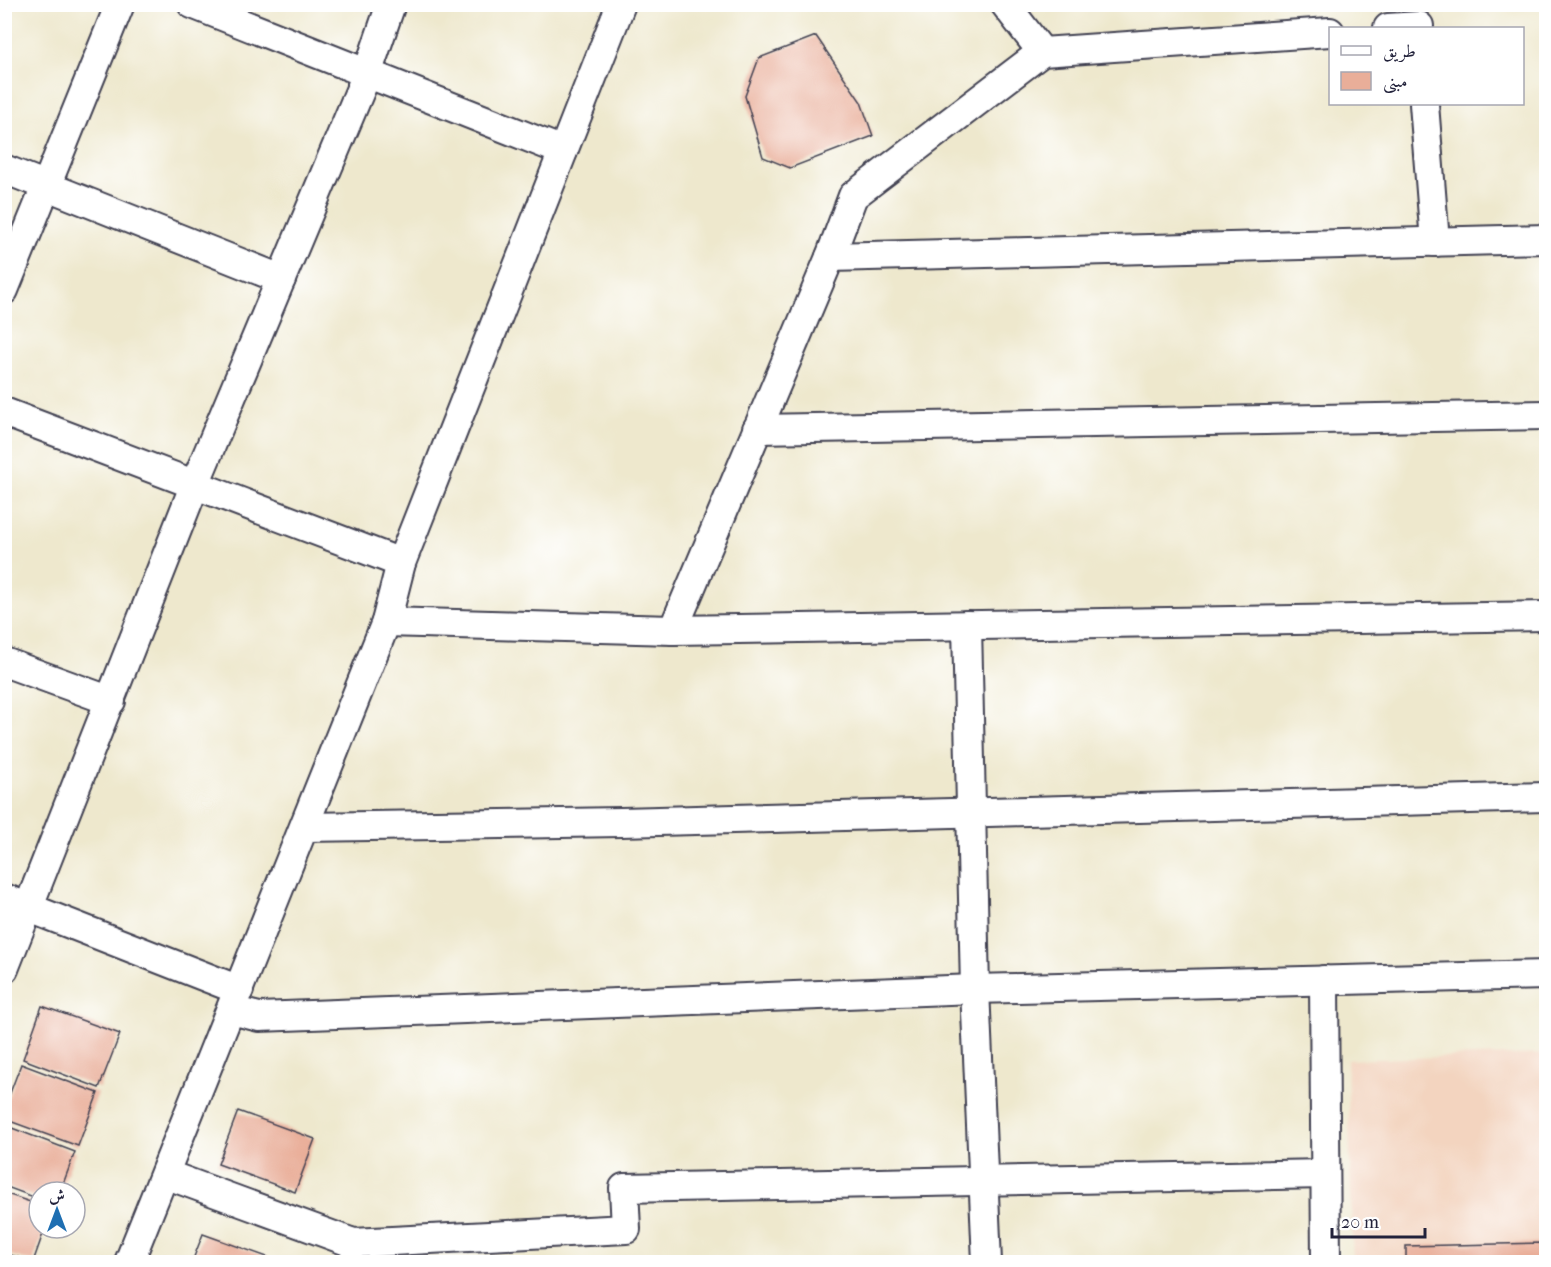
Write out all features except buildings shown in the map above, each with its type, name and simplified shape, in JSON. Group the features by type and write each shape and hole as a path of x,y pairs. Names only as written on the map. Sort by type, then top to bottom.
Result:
{"street":[{"path":"4,290 120,4"},
{"path":"192,4 563,152"},
{"path":"4,969 17,903 111,701 195,484 367,74 392,4"},
{"path":"129,1263 386,622 401,563 621,4"},
{"path":"1005,4 1042,52"},
{"path":"1392,27 1419,20"},
{"path":"673,630 830,257 853,196 1042,52 1329,32"},
{"path":"1424,105 1435,242"},
{"path":"4,169 281,279"},
{"path":"830,257 1546,239"},
{"path":"4,412 401,563"},
{"path":"757,429 1546,414"},
{"path":"386,622 673,630 1546,616"},
{"path":"967,625 975,989 987,1263"},
{"path":"4,662 111,701"},
{"path":"305,827 609,822 1546,797"},
{"path":"17,903 235,1000 259,1017 975,989 1546,975"},
{"path":"1324,980 1326,1263"},
{"path":"165,1174 353,1244 626,1229 624,1188 1325,1174"}],"shaded area":[{"path":"1546,1054 1546,1262 1353,1262 1347,1060"}]}
